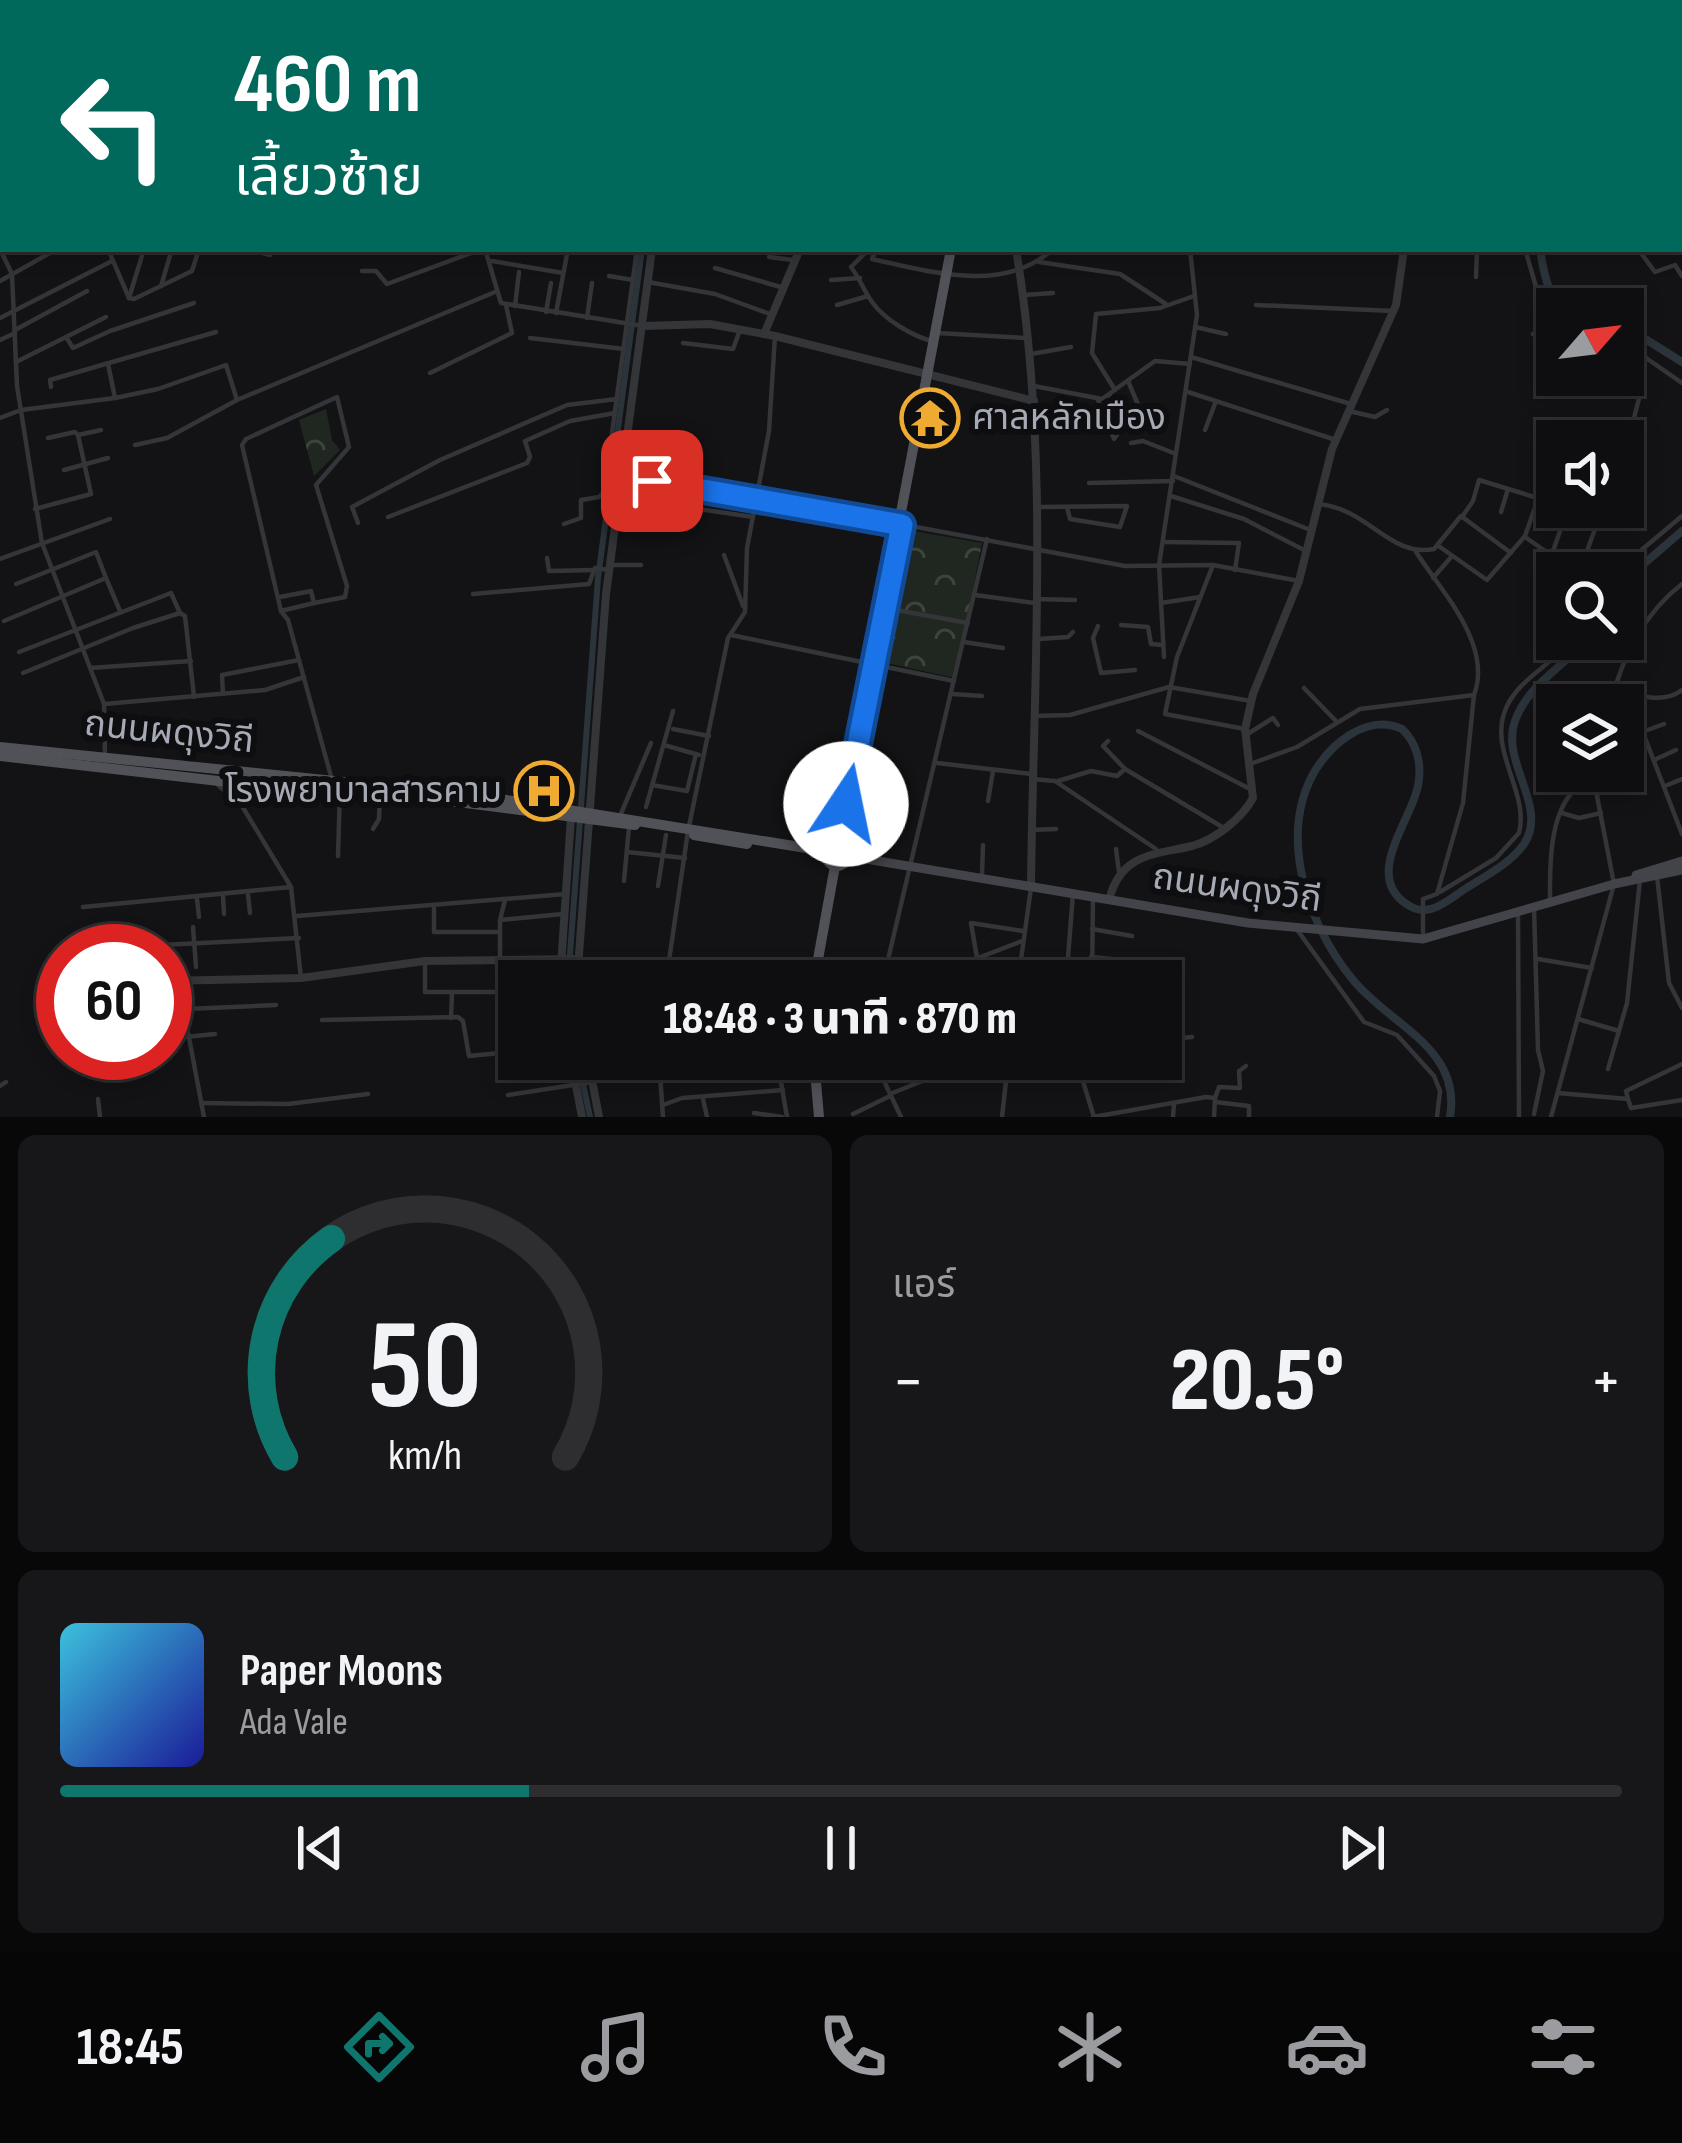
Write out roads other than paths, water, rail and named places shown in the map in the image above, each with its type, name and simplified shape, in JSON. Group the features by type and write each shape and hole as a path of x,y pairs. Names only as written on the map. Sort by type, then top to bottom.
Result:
{"main road":[{"path":"818,960 833,854 954,252"},
{"name":"ถนนผดุงวิถี","path":"0,746 211,780 227,776 254,785 335,786 582,815"},
{"name":"ถนนผดุงวิถี","path":"0,756 104,762 625,820 833,854"},
{"path":"833,854 845,862 848,856"},
{"name":"ถนนผดุงวิถี","path":"848,856 1031,889 1347,934 1424,936 1614,884"},
{"path":"1614,884 1682,866"},
{"path":"1614,884 1682,866"},
{"path":"816,1080 819,1117"}],"street":[{"path":"1,252 12,274 16,362 35,509 51,572 104,704 104,762"},
{"path":"0,281 52,252"},
{"path":"110,252 129,298"},
{"path":"129,298 143,252"},
{"path":"161,286 171,252"},
{"path":"129,298 192,271 198,252"},
{"path":"362,271 376,271 387,284 475,252"},
{"path":"485,252 501,303 626,328 710,324 740,329 1034,401"},
{"path":"556,313 567,252"},
{"path":"564,524 581,518 581,500 602,495 609,477 637,252"},
{"path":"561,959 652,252"},
{"path":"764,334 800,252"},
{"path":"868,252 851,267 877,308 917,337 1029,338"},
{"path":"872,252 872,259 948,275 1019,269 1050,252"},
{"path":"1016,252 1034,386 1037,548 1031,889 1020,960"},
{"path":"1164,657 1159,565 1195,327 1190,252"},
{"path":"1119,877 1156,850 1191,846 1224,828 1247,808 1254,791 1245,732 1251,701 1299,580 1336,440 1393,310 1403,252"},
{"path":"1476,277 1477,252"},
{"path":"1526,252 1536,288"},
{"path":"1640,252 1655,272 1675,265 1682,276"},
{"path":"769,257 798,261"},
{"path":"0,319 112,261"},
{"path":"490,261 563,274"},
{"path":"1039,262 1120,274 1166,304"},
{"path":"715,268 786,289"},
{"path":"430,373 512,333 511,305 519,272"},
{"path":"609,276 633,280"},
{"path":"831,280 860,278"},
{"path":"648,282 715,294 773,315"},
{"path":"546,312 551,283"},
{"path":"587,318 592,283"},
{"path":"0,340 87,291"},
{"path":"135,445 167,438 237,400 496,292"},
{"path":"1024,295 1053,293"},
{"path":"837,305 868,296"},
{"path":"1098,400 1114,439 1122,431 1112,393 1092,353 1096,314 1145,310 1194,296"},
{"path":"66,338 73,348 194,303"},
{"path":"1256,305 1393,310"},
{"path":"16,362 106,317"},
{"path":"1195,327 1226,334"},
{"path":"683,343 734,350 740,329"},
{"path":"51,387 50,380 216,332"},
{"path":"669,960 688,831 728,634 745,612 747,548 769,431 776,336"},
{"path":"530,338 624,349"},
{"path":"1030,354 1071,347"},
{"path":"1644,357 1682,383"},
{"path":"1034,386 1098,400 1155,361 1190,360 1375,417 1387,410"},
{"path":"108,364 115,398"},
{"path":"0,418 21,410 158,389 226,365 237,400"},
{"path":"1128,381 1139,407"},
{"path":"1185,392 1336,440"},
{"path":"281,610 345,597 346,586 316,484 349,447 337,397 242,445 281,610 335,786 338,856"},
{"path":"358,523 352,507 440,460 567,405 618,398"},
{"path":"1205,430 1216,401"},
{"path":"388,517 526,463 530,458 525,441 533,437 570,421 615,412"},
{"path":"523,425 533,437"},
{"path":"78,436 101,430"},
{"path":"35,509 91,494 78,436 74,432 48,438"},
{"path":"1131,443 1143,441 1176,454"},
{"path":"64,470 108,458"},
{"path":"609,477 1125,566 1213,565 1299,580"},
{"path":"1089,483 1174,478 1313,531"},
{"path":"1318,504 1345,507 1404,549 1415,551 1438,545 1473,501 1479,480 1536,498"},
{"path":"1501,512 1508,489"},
{"path":"1067,507 1070,519 1120,527 1128,494"},
{"path":"1171,496 1244,520 1308,552"},
{"path":"665,504 754,517"},
{"path":"1438,545 1484,581 1525,537 1536,505"},
{"path":"1036,507 1127,506"},
{"path":"1639,552 1682,516"},
{"path":"1462,518 1510,553"},
{"path":"0,559 110,519"},
{"path":"1587,551 1595,528"},
{"path":"1525,537 1548,552"},
{"path":"889,960 987,539"},
{"path":"1163,542 1239,543 1234,571"},
{"path":"1415,551 1478,649 1479,676 1463,803 1437,894"},
{"path":"16,584 96,552 120,611"},
{"path":"724,555 745,612"},
{"path":"1433,578 1452,556"},
{"path":"547,558 549,571 641,565"},
{"path":"1213,565 1168,687 1165,715 1245,732 1273,718 1278,724"},
{"path":"473,593 589,584 595,569"},
{"path":"4,621 106,578"},
{"path":"1617,684 1644,624 1682,584"},
{"path":"278,598 311,591 314,603"},
{"path":"19,652 171,593 185,616 194,697"},
{"path":"974,595 1036,602 1075,600"},
{"path":"1161,603 1200,597"},
{"path":"885,608 968,623"},
{"path":"23,673 180,614"},
{"path":"1121,625 1148,627 1151,644 1163,645"},
{"path":"1098,626 1094,638 1101,673 1135,670"},
{"path":"1035,640 1068,638 1073,632"},
{"path":"728,634 954,681"},
{"path":"964,642 1004,647"},
{"path":"223,694 222,675 299,659"},
{"path":"1424,936 1423,899 1496,858 1519,833 1519,810 1503,751 1504,712 1518,688 1553,660"},
{"path":"90,668 190,661"},
{"path":"104,704 265,690 304,677"},
{"path":"1033,716 1070,715 1168,687 1251,701"},
{"path":"1304,688 1336,721"},
{"path":"1644,697 1675,696 1682,690"},
{"path":"952,694 982,696"},
{"path":"1250,764 1286,753 1360,709 1474,695"},
{"path":"646,807 674,711"},
{"path":"1664,724 1642,731 1682,834"},
{"path":"673,729 709,736"},
{"path":"1138,731 1254,791"},
{"path":"685,751 689,732"},
{"path":"1108,741 1103,746 1125,769 1224,828"},
{"path":"624,881 625,820 651,743"},
{"path":"664,745 705,756"},
{"path":"1653,760 1676,750"},
{"path":"652,785 687,791 696,754"},
{"path":"937,763 1055,781 1156,850"},
{"path":"1055,781 1090,771 1118,776 1125,769"},
{"path":"988,801 993,770"},
{"path":"227,776 291,887 302,978"},
{"path":"1664,787 1682,779"},
{"path":"211,780 247,814"},
{"path":"247,814 240,792 254,785"},
{"path":"1550,902 1550,860 1571,792"},
{"path":"1551,1117 1614,884 1599,792"},
{"path":"374,829 380,793"},
{"path":"1562,813 1579,818 1601,813"},
{"path":"192,981 302,978 424,961 578,959 582,815"},
{"path":"1031,830 1056,829"},
{"path":"658,886 666,836"},
{"path":"981,880 983,845"},
{"path":"1109,900 1119,877 1116,848"},
{"path":"627,852 685,858"},
{"path":"1658,876 1669,983 1682,1008"},
{"path":"1608,1069 1630,983 1640,880"},
{"path":"83,907 291,887"},
{"path":"248,892 250,914"},
{"path":"223,894 224,914"},
{"path":"297,916 566,894"},
{"path":"1068,957 1073,895"},
{"path":"197,896 199,917"},
{"path":"1091,960 1094,898"},
{"path":"500,959 505,900"},
{"path":"500,920 582,907"},
{"path":"1534,907 1538,1050 1543,1071 1537,1116"},
{"path":"434,908 434,932 499,932"},
{"path":"1518,912 1520,1117"},
{"path":"977,958 970,922 1024,931"},
{"path":"193,927 196,967"},
{"path":"1092,929 1132,936"},
{"path":"1299,930 1364,1022 1397,1035 1434,1076 1440,1091 1437,1117"},
{"path":"221,931 222,944"},
{"path":"192,944 299,938"},
{"path":"972,960 1022,941"},
{"path":"1091,957 1121,960"},
{"path":"1536,959 1592,968"},
{"path":"424,961 425,992 498,992"},
{"path":"451,1018 452,992"},
{"path":"192,1010 276,1005"},
{"path":"322,1020 451,1018 463,1021 469,1056 498,1054"},
{"path":"1578,1019 1619,1030"},
{"path":"192,1037 215,1034"},
{"path":"1182,1037 1192,1036"},
{"path":"192,1057 204,1117"},
{"path":"1682,1064 1626,1091 1631,1108 1682,1100"},
{"path":"1214,1117 1219,1087 1240,1088 1239,1071 1246,1066"},
{"path":"1543,1071 1563,1075"},
{"path":"574,1080 582,1117"},
{"path":"661,1080 663,1117"},
{"path":"754,1113 784,1117 781,1080"},
{"path":"886,1080 901,1117"},
{"path":"854,1114 924,1080"},
{"path":"1002,1117 1007,1080"},
{"path":"1082,1080 1093,1117 1215,1100 1250,1106 1249,1117"},
{"path":"508,1095 592,1082 599,1117"},
{"path":"663,1106 682,1098 783,1090"},
{"path":"1558,1093 1628,1099"},
{"path":"201,1103 288,1104 368,1094"},
{"path":"703,1098 707,1117"},
{"path":"98,1100 100,1117"},
{"path":"1172,1117 1174,1103"}],"waterway":[{"path":"570,960 598,578 642,252"},
{"path":"1541,252 1550,288"},
{"path":"1644,338 1682,362"},
{"path":"1644,564 1682,531"},
{"path":"1450,1117 1451,1093 1434,1055 1354,981 1320,927 1300,864 1302,801 1314,772 1342,740 1375,725 1402,729 1416,752 1419,779 1394,845 1389,878 1395,893 1416,909 1445,903 1504,864 1524,844 1531,815 1514,752 1515,721 1537,686 1566,660"},
{"path":"582,1080 590,1117"}],"place":[{"name":"ศาลหลักเมือง","path":"930,418"},
{"name":"โรงพยาบาลสารคาม","path":"544,791"}]}
